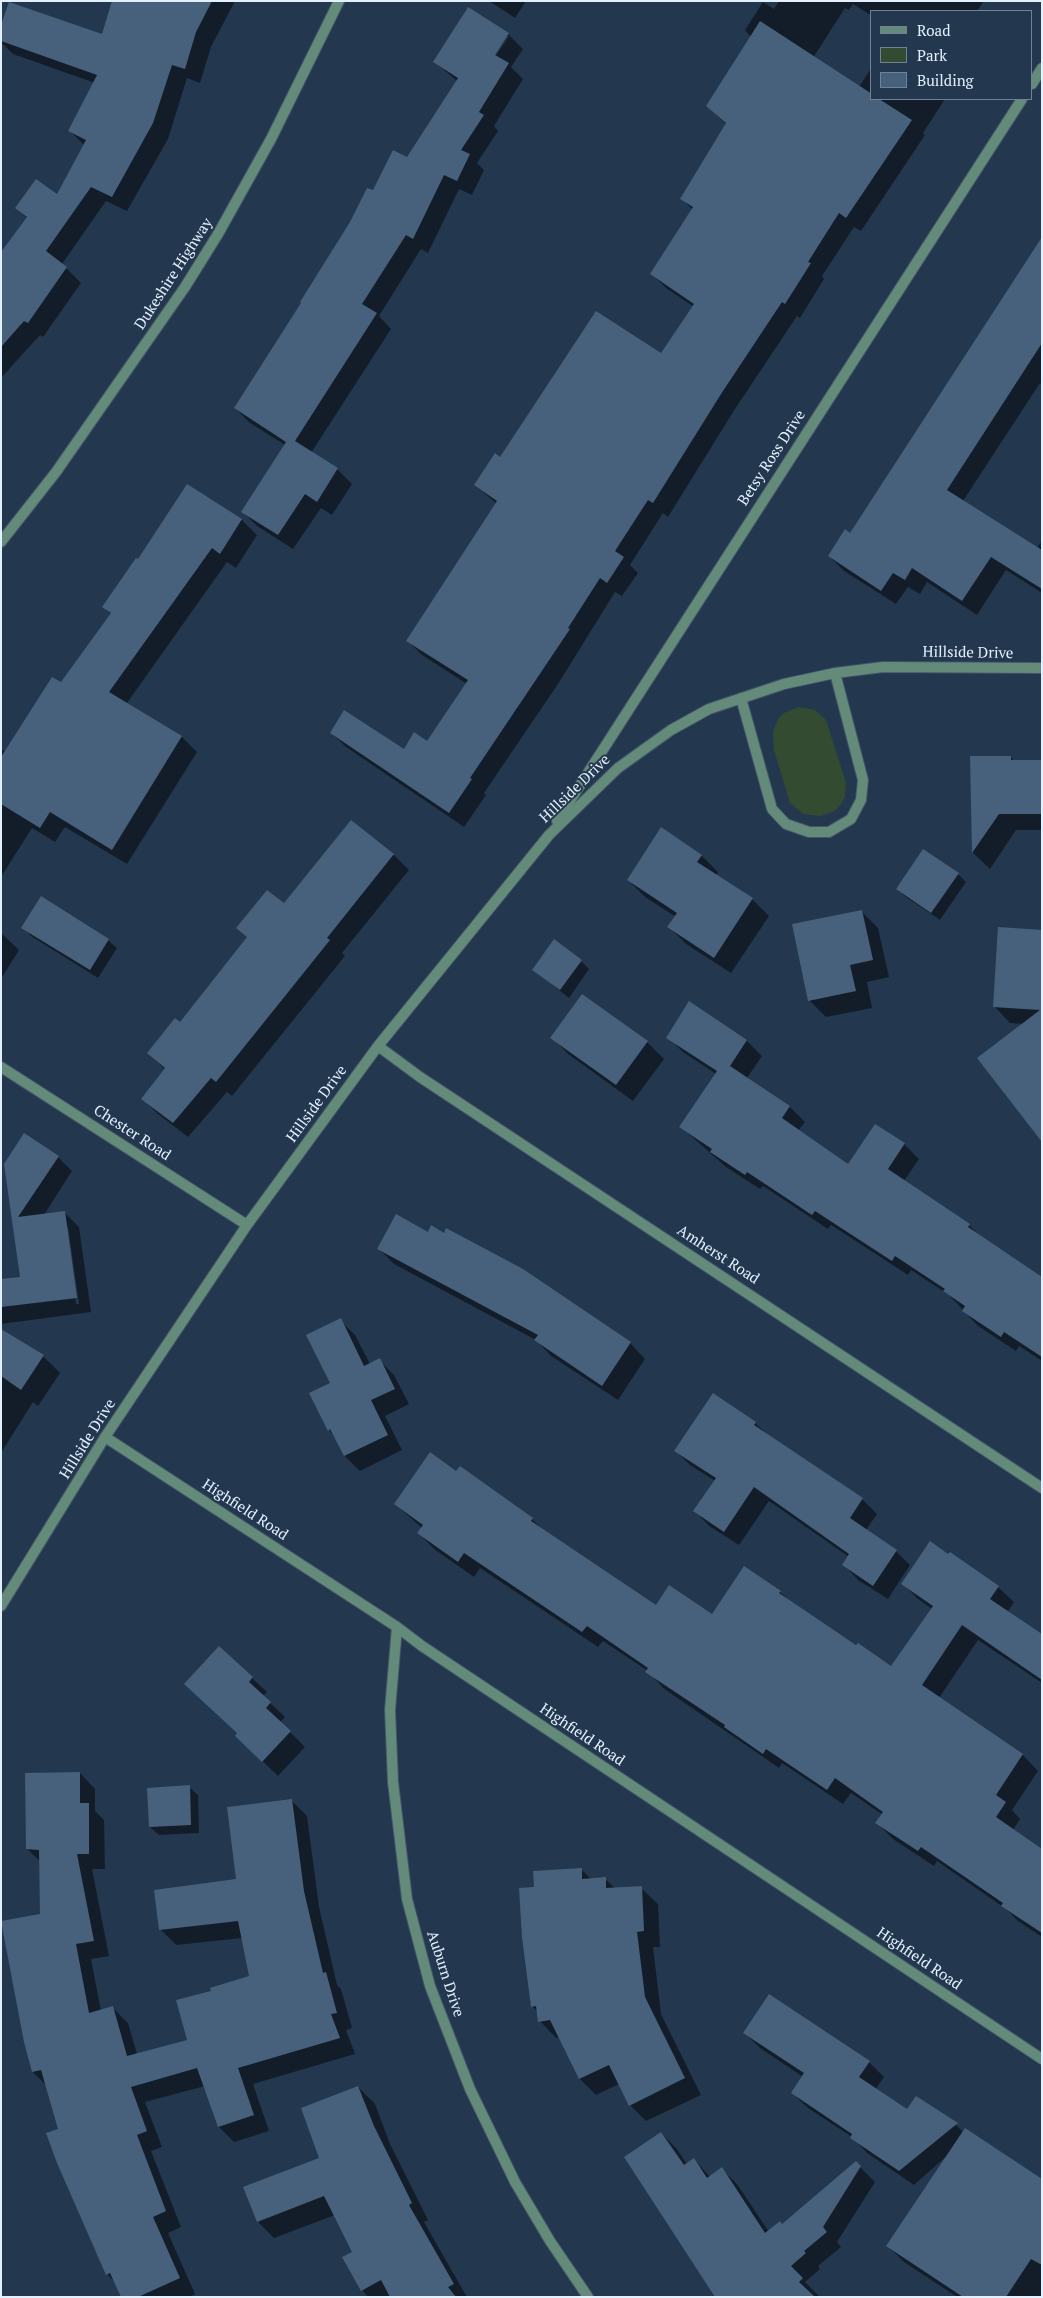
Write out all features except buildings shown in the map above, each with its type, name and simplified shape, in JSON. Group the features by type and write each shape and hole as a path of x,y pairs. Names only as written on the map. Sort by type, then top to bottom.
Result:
{"street":[{"name":"Dukeshire Highway","path":"1,542 56,472 185,287 218,234 271,138 339,1"},
{"path":"1033,82 1042,68"},
{"name":"Betsy Ross Drive","path":"549,835 1021,100"},
{"name":"Hillside Drive","path":"1,1606 105,1437 246,1225 378,1046 549,835 618,768 671,730 709,709 784,684 835,673 882,667 1042,668"},
{"path":"741,698 772,808 786,824 809,832 829,832 851,820 862,800 863,780 835,673"},
{"name":"Amherst Road","path":"378,1046 420,1077 1042,1488"},
{"name":"Chester Road","path":"1,1067 246,1225"},
{"name":"Highfield Road","path":"105,1437 397,1626 422,1646 1042,2059"},
{"name":"Auburn Drive","path":"397,1626 390,1710 392,1782 407,1899 430,1986 470,2088 515,2182 550,2241 588,2297"}],"green space":[{"path":"799,707 815,710 826,720 846,783 845,796 841,804 835,811 820,816 803,814 790,803 774,750 773,732 778,719 784,713"}]}
